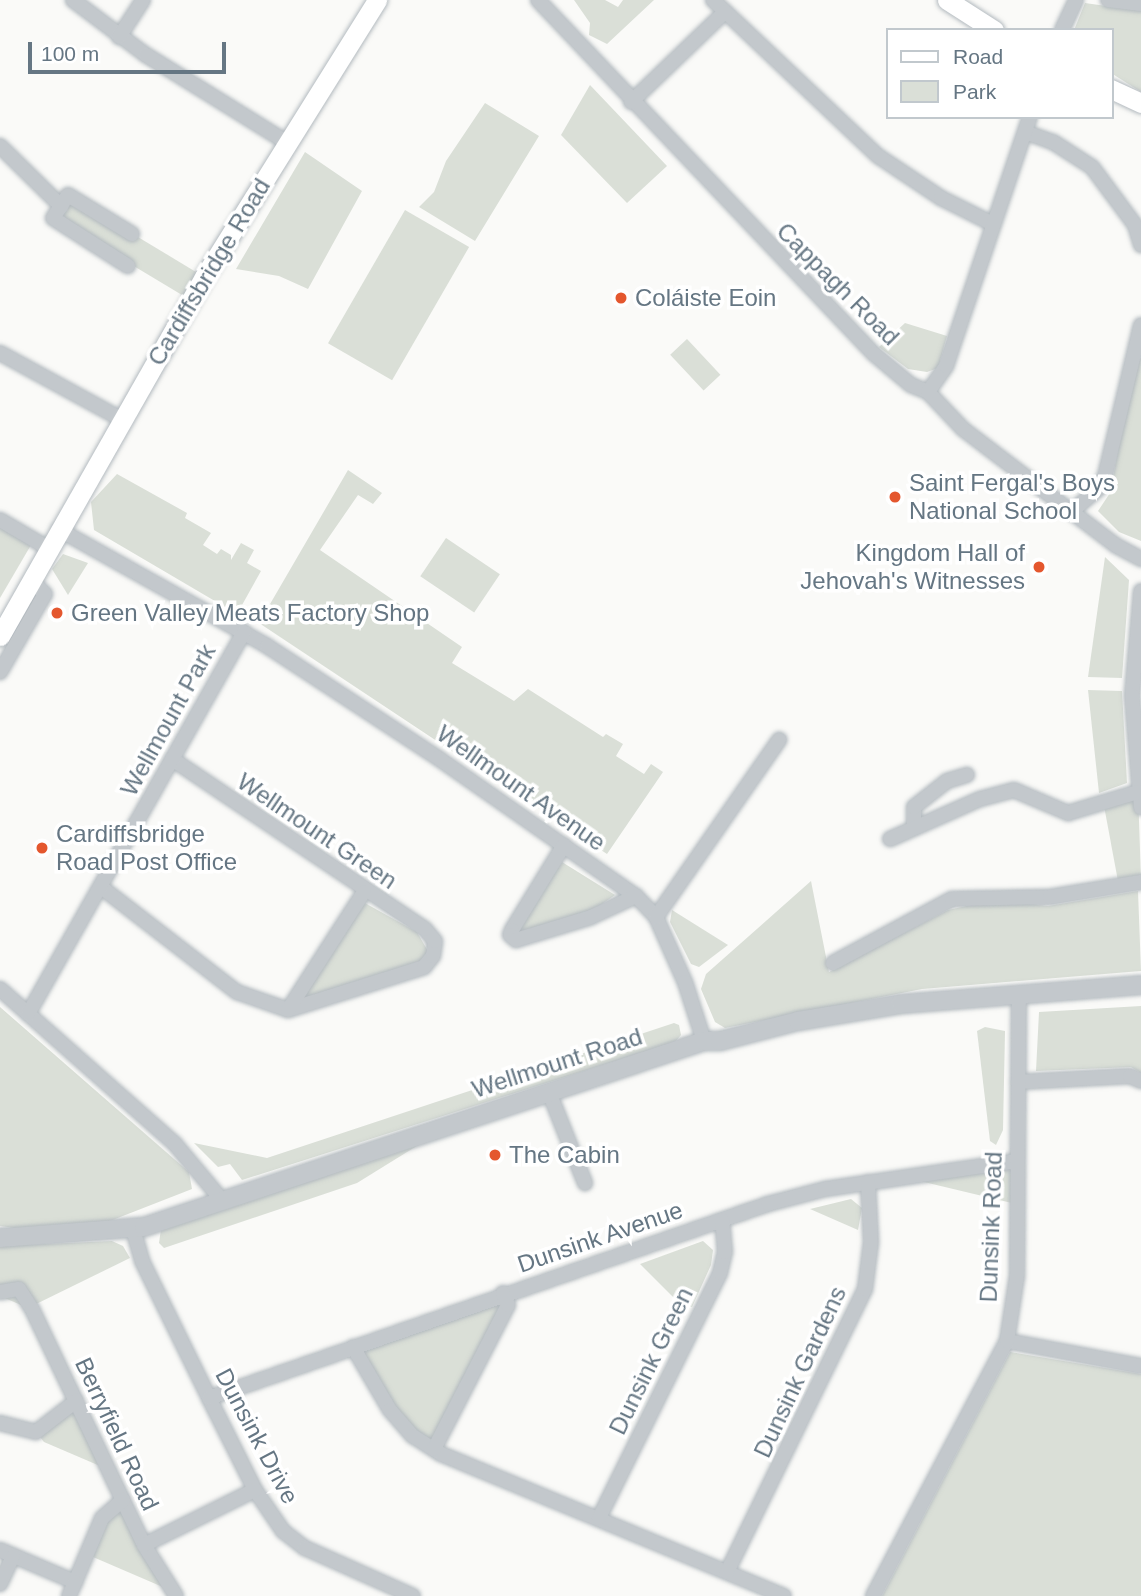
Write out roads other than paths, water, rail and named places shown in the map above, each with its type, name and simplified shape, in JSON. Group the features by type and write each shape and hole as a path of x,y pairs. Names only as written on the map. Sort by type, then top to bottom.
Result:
{"main road":[{"name":"Cardiffsbridge Road","path":"0,636 5,615 30,579 121,419 377,0"},
{"path":"947,0 991,28"},
{"path":"1113,90 1141,103"}],"street":[{"path":"73,0 120,37 288,144"},
{"path":"120,37 143,0"},
{"name":"Cappagh Road","path":"538,0 631,102 869,349 911,385 928,392 963,429 1141,559"},
{"path":"713,0 878,156 941,198 993,223"},
{"path":"1063,28 1076,0"},
{"path":"1108,0 1141,4"},
{"path":"631,102 725,12"},
{"path":"928,392 946,366 1029,119"},
{"path":"1025,132 1053,142 1092,167 1135,225 1141,245"},
{"path":"0,146 61,206"},
{"path":"128,266 53,218 68,195 132,234"},
{"path":"1072,511 1099,488 1105,476 1141,325"},
{"path":"0,353 121,419"},
{"path":"0,520 48,548"},
{"name":"Wellmount Avenue","path":"58,529 244,632 564,845 635,897 656,917 685,982 704,1041"},
{"path":"0,672 46,594 30,579"},
{"path":"1141,591 1132,695 1141,808"},
{"name":"Wellmount Park","path":"28,1014 244,632"},
{"path":"656,917 779,740"},
{"name":"Wellmount Green","path":"172,759 364,892 425,929 435,941 433,956 424,967 288,1010"},
{"path":"914,828 914,807 947,782 967,775"},
{"path":"890,839 980,799 1014,790 1068,813 1139,788"},
{"path":"564,845 512,930 516,940 591,917 635,897"},
{"path":"834,963 952,899 1050,897 1141,882"},
{"path":"101,887 237,992 288,1010 364,892"},
{"name":"Wellmount Road","path":"0,1238 133,1229 704,1041 720,1041 798,1021 901,1004 1141,985"},
{"path":"0,989 175,1144 221,1199"},
{"name":"Dunsink Road","path":"873,1596 1007,1341 1017,1276 1019,993"},
{"path":"1018,1082 1130,1076 1141,1081"},
{"path":"549,1092 585,1182"},
{"name":"Dunsink Avenue","path":"209,1398 503,1293 722,1220 825,1189 1017,1161"},
{"name":"Dunsink Gardens","path":"727,1572 865,1289 872,1222 868,1182"},
{"name":"Dunsink Green","path":"599,1518 720,1273 725,1252 722,1220"},
{"name":"Dunsink Drive","path":"133,1229 142,1261 209,1398 255,1490 283,1531 305,1548 413,1596"},
{"name":"Berryfield Road","path":"0,1292 19,1289 144,1545 176,1596"},
{"path":"434,1449 508,1305 503,1293"},
{"path":"1007,1341 1141,1366"},
{"path":"352,1347 390,1410 413,1436 434,1449 784,1596"},
{"path":"0,1423 36,1432 76,1401"},
{"path":"144,1545 255,1490"},
{"path":"0,1584 7,1553 72,1589 102,1518 123,1500"}],"place":[{"name":"Coláiste Eoin","path":"621,298"},
{"name":"Saint Fergal's Boys National School","path":"895,497"},
{"name":"Kingdom Hall of Jehovah's Witnesses","path":"1039,567"},
{"name":"Green Valley Meats Factory Shop","path":"57,613"},
{"name":"Cardiffsbridge Road Post Office","path":"42,848"},
{"name":"The Cabin","path":"495,1155"}]}
